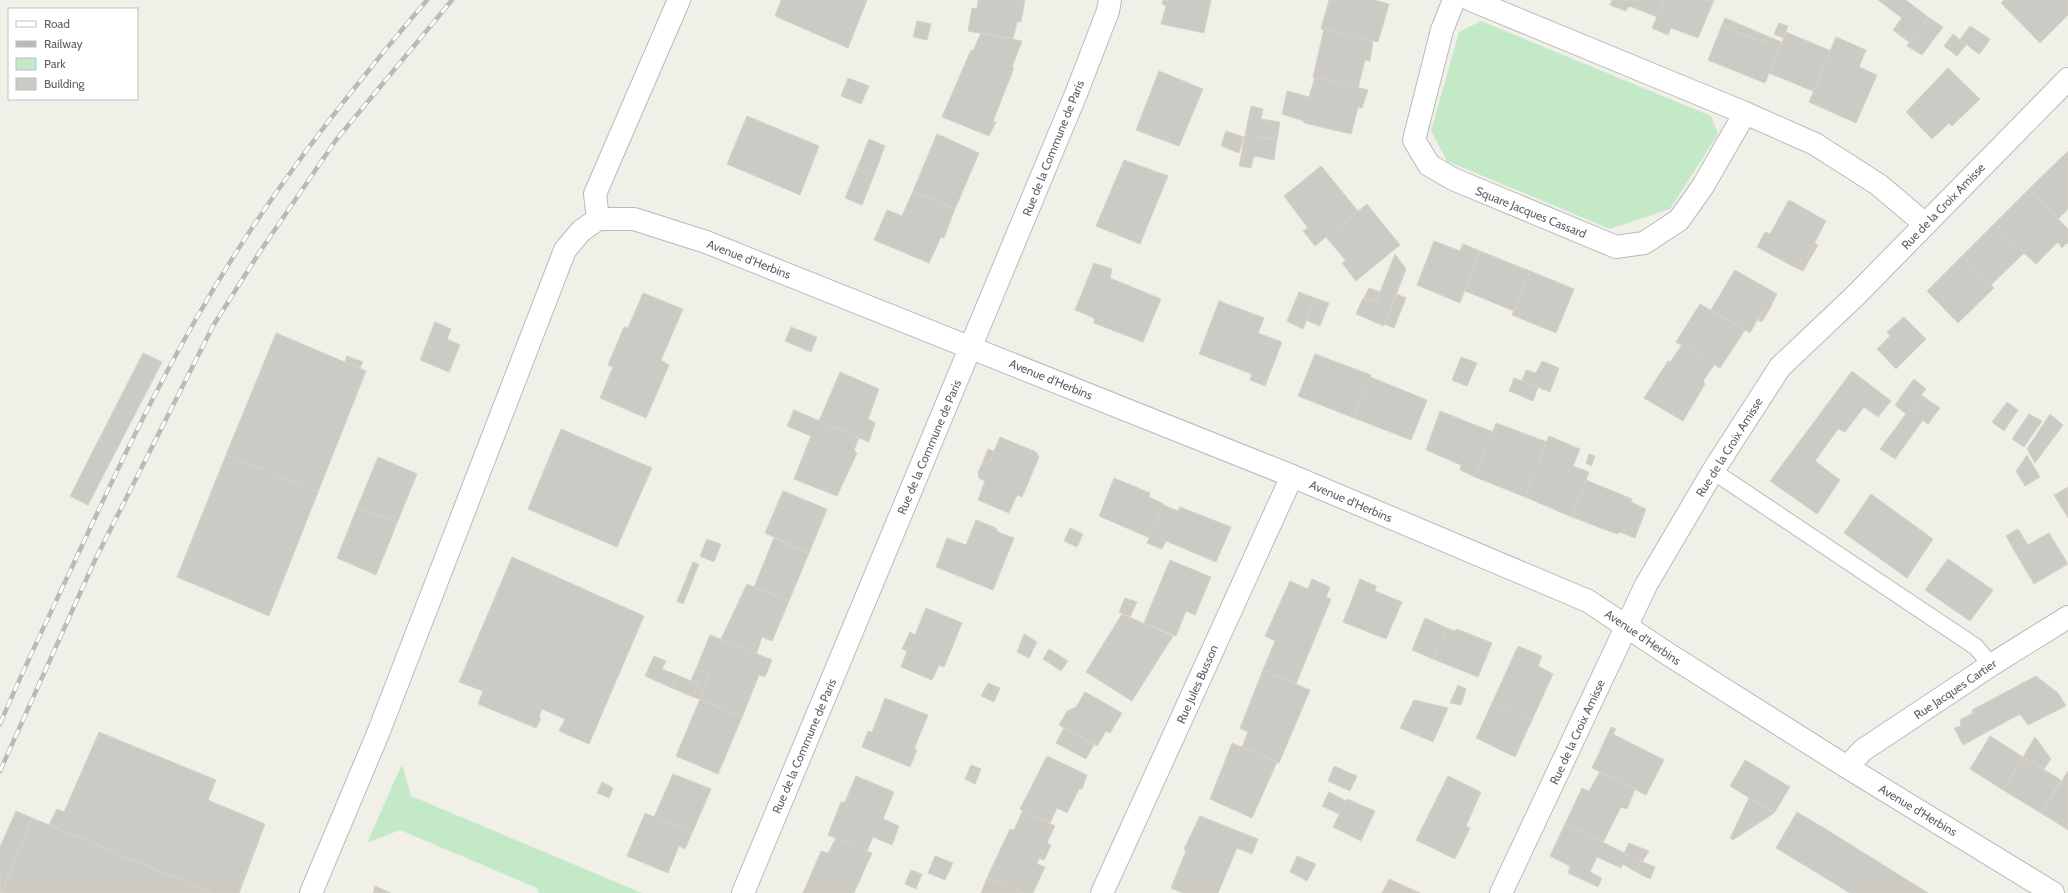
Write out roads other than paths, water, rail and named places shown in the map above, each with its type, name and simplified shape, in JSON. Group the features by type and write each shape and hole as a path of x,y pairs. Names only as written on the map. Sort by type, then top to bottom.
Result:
{"street":[{"path":"311,893 379,731 565,250 581,231 598,219 595,194 679,0"},
{"name":"Rue de la Commune de Paris","path":"743,893 1076,94 1108,11 1110,0"},
{"name":"Square Jacques Cassard","path":"1454,0 1442,30 1414,140 1429,166 1453,180 1616,247 1644,243 1679,220 1703,186 1745,113"},
{"path":"1471,0 1745,113 1815,144 1879,185 1924,224"},
{"name":"Rue de la Croix Amisse","path":"1501,893 1646,585 1713,471 1780,367 1855,296 2068,79"},
{"name":"Avenue d'Herbins","path":"598,219 634,218 706,242 1292,476 1588,601 1668,654 1846,767 2053,893"},
{"name":"Rue Jules Busson","path":"1102,893 1292,476"},
{"name":"Rue Jacques Cartier","path":"1846,767 1863,750 1991,665 2068,617"}],"lane":[{"path":"1713,471 1976,647 1991,665"}],"railway":[{"path":"0,724 19,680 135,433 180,347 221,276 275,194 304,154 364,76 427,0"},
{"path":"0,771 95,560 213,326 259,253 336,140 452,0"}]}
